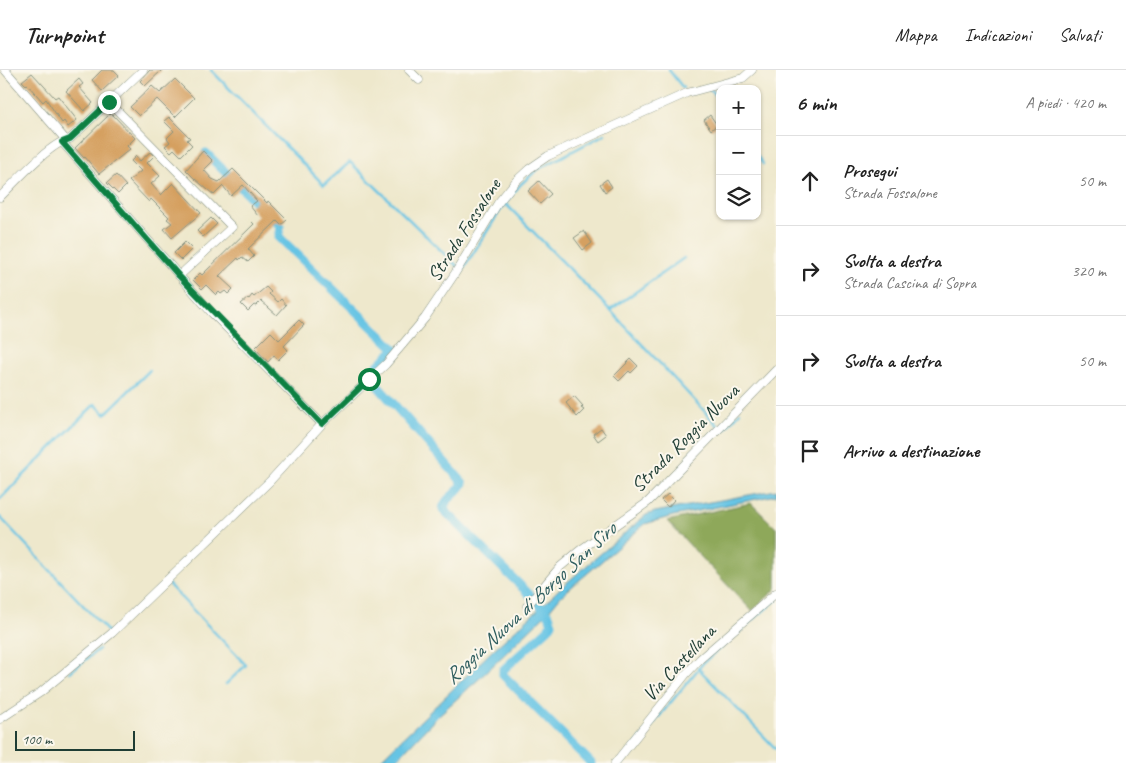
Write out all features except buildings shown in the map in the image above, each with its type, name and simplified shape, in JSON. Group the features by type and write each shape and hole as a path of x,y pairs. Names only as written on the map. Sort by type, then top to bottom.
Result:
{"street":[{"path":"5,70 179,276 322,424"},
{"path":"0,197 42,156 70,139 143,70"},
{"path":"409,70 420,80"},
{"name":"Strada Fossalone","path":"0,719 41,692 110,635 270,481 322,424 386,364 425,318 498,203 516,181 529,169 548,156 638,115 688,93 743,78 752,70"},
{"path":"109,102 232,227 179,276"},
{"name":"Strada Roggia Nuova","path":"532,601 560,567 578,551 648,502 776,370"},
{"name":"Via Castellana","path":"615,763 695,664 776,593"}],"green space":[{"path":"751,503 776,528 776,589 752,611 667,521"}],"water":[{"path":"776,490 776,495 673,516 645,524 561,596 548,612 542,606 646,515"},
{"path":"541,607 547,613 440,714 393,763 377,763 493,650"}],"waterway":[{"path":"211,70 324,185 350,162 457,266"},
{"path":"669,70 683,88"},
{"path":"709,90 716,97"},
{"path":"505,203 521,184 537,170 605,134"},
{"name":"Roggia Nuova di Borgo San Siro","path":"206,153 280,226 279,237 395,349 369,376 463,483 446,501 443,509 538,603 549,615 552,623 548,629 503,670 503,675 591,763"},
{"path":"462,271 505,203 610,310 684,258"},
{"path":"610,310 723,431 740,412"},
{"path":"0,499 95,404 105,414 150,370"},
{"path":"0,517 110,634"},
{"path":"168,584 246,665 226,684"},
{"path":"621,763 704,662 776,600"},
{"path":"70,672 99,649"},
{"path":"698,668 776,749"}],"route":[{"path":"109,102 70,139 62,142 212,313 322,424 369,379"}]}
